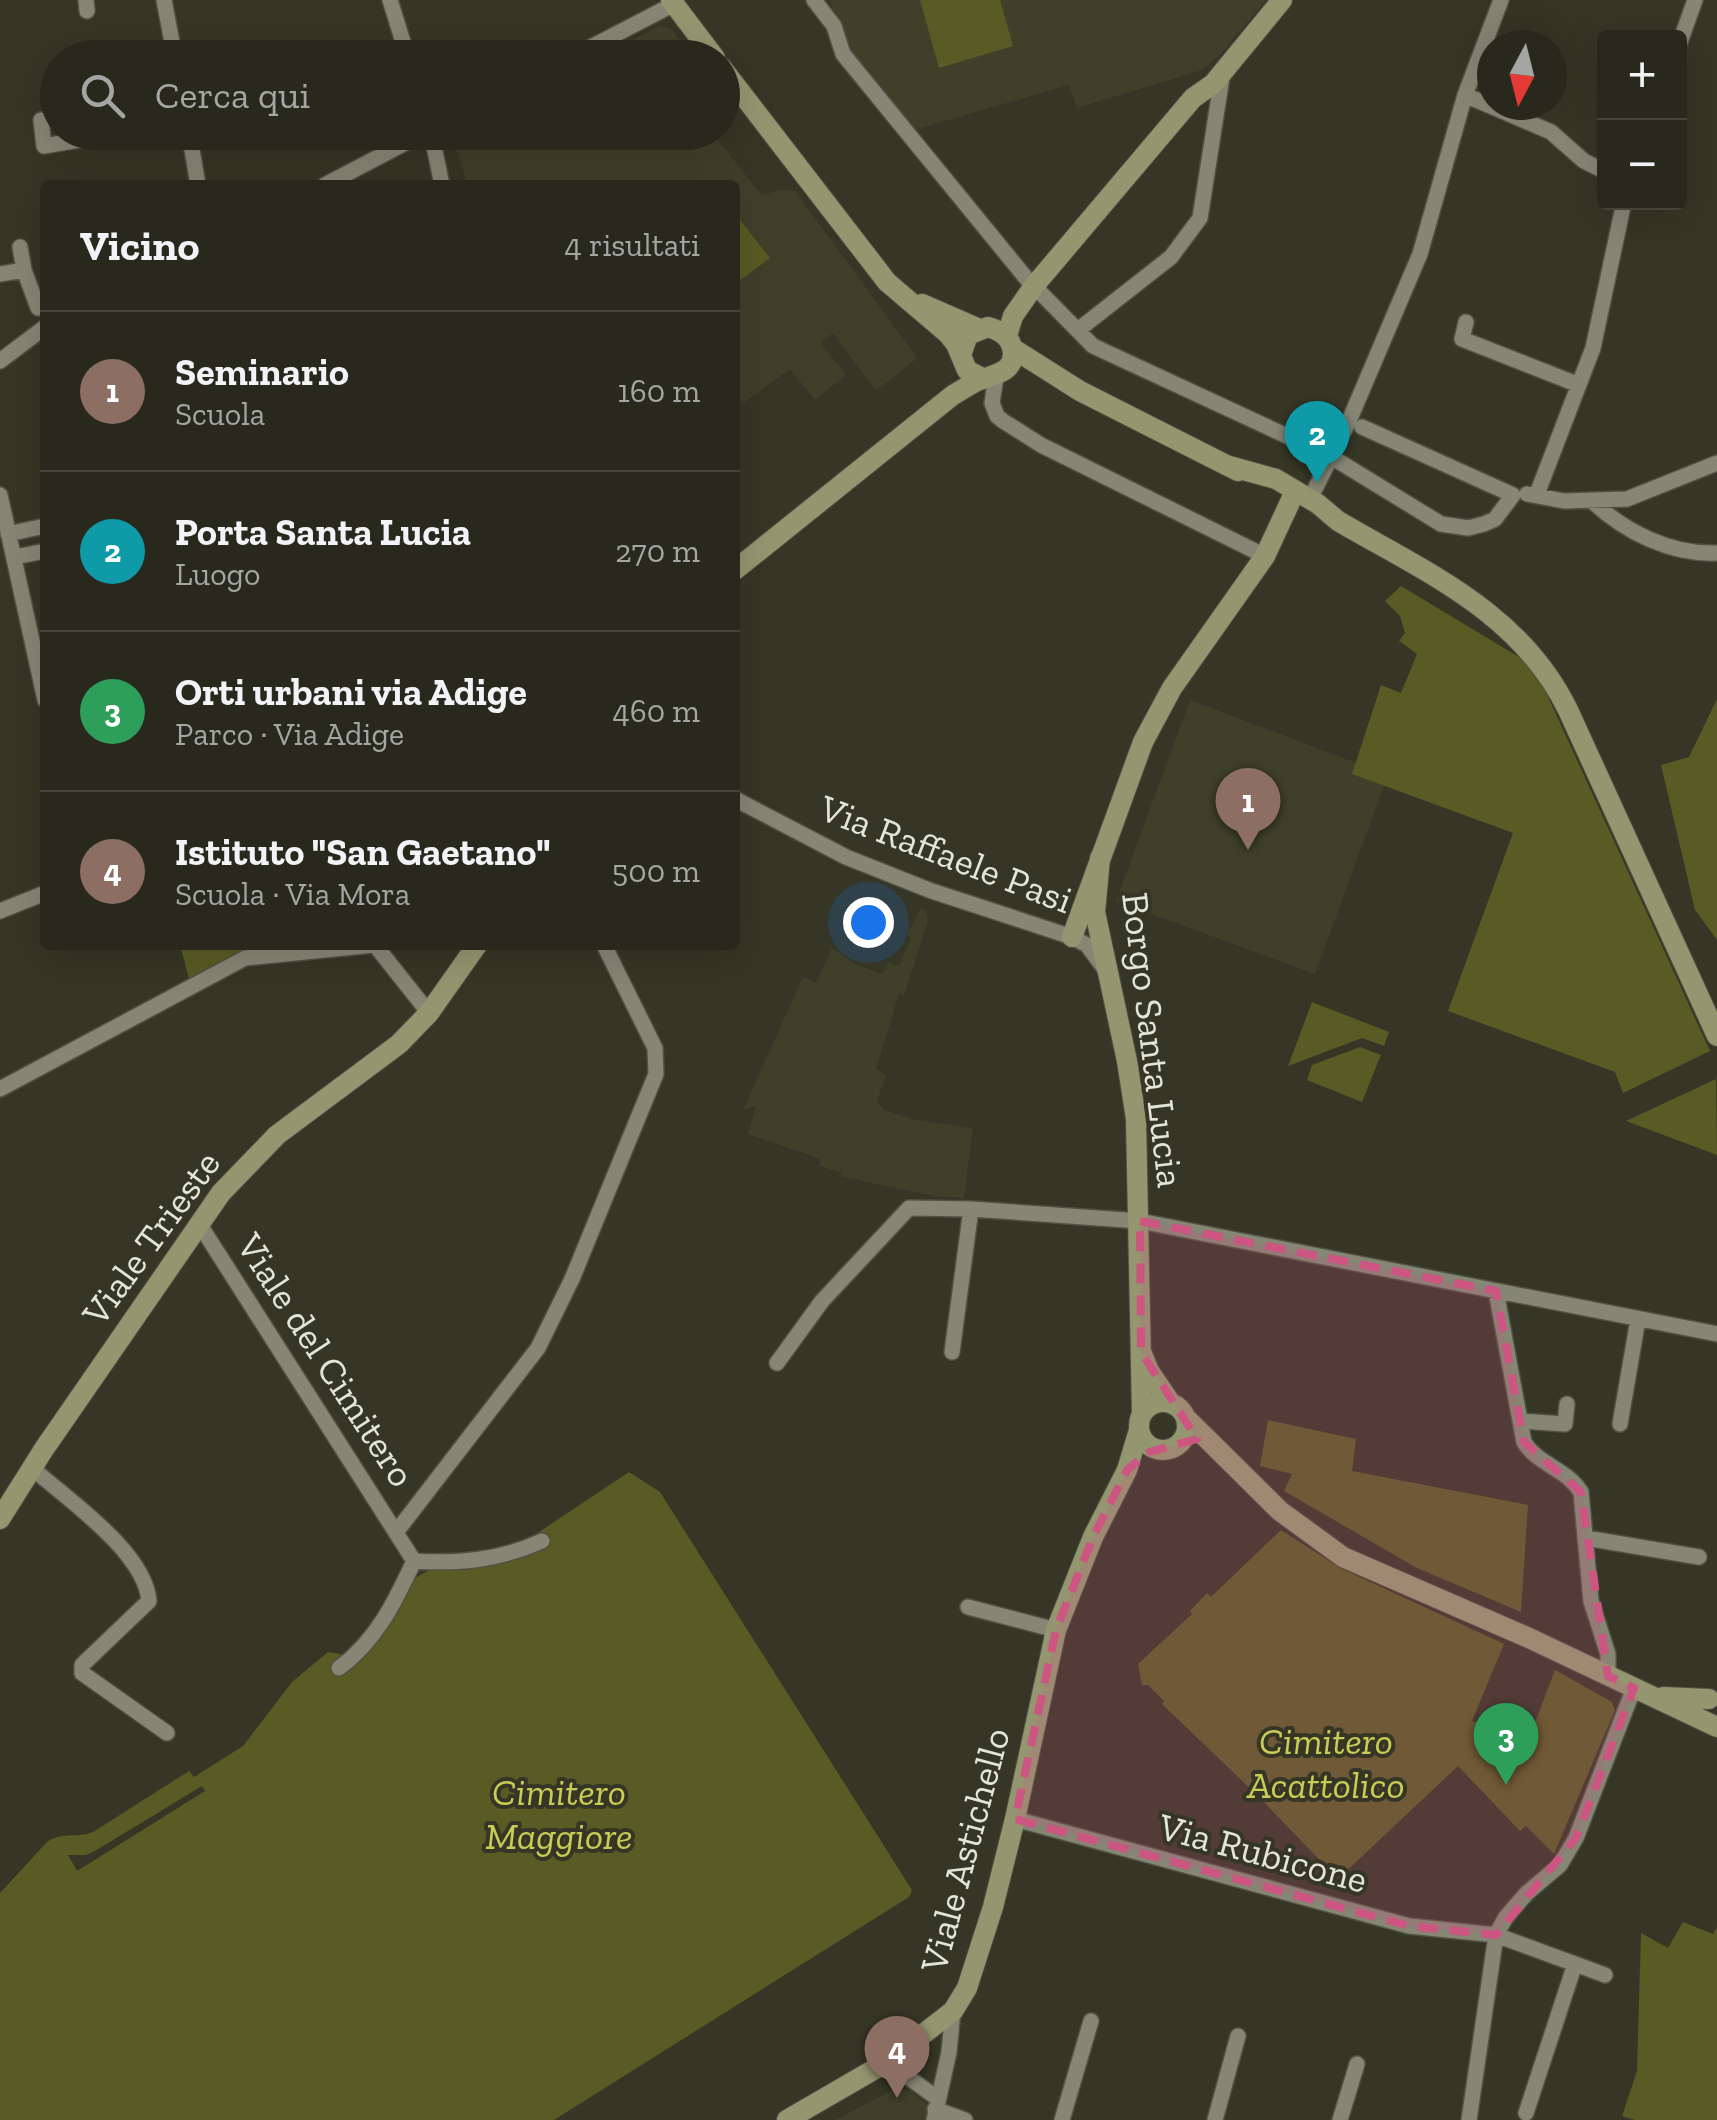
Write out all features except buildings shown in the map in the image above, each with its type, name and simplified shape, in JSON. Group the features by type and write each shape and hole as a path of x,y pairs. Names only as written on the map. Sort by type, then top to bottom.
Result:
{"street":[{"path":"164,0 172,40"},
{"path":"390,0 402,40"},
{"path":"814,0 834,26 844,54 1034,286 1092,346 1330,456 1441,524 1468,528 1484,524 1494,519 1513,496"},
{"path":"996,335 1193,98 1213,84 1282,0"},
{"path":"1300,500 1350,421 1420,254 1465,95 1501,0"},
{"path":"1684,30 1695,0"},
{"path":"603,40 673,2 702,40"},
{"path":"1078,330 1172,257 1200,218 1223,71"},
{"path":"740,91 876,268 902,296 950,336 972,374 1034,376 1080,391"},
{"path":"1465,95 1551,132 1584,161 1597,167"},
{"path":"1193,98 1217,111"},
{"path":"191,150 197,180"},
{"path":"335,180 394,150"},
{"path":"433,150 441,180"},
{"path":"1537,494 1593,348 1622,210"},
{"path":"20,247 38,308"},
{"path":"0,274 24,270"},
{"path":"902,296 996,335 1080,391 1300,500 1482,605 1508,627 1546,670 1568,710 1717,1036"},
{"path":"1466,322 1462,339 1579,385"},
{"path":"0,360 40,331"},
{"path":"953,394 968,335 996,335"},
{"path":"740,566 953,394 1009,366 996,335"},
{"path":"994,376 992,403 1004,421 1041,445 1265,556"},
{"path":"1362,427 1513,496 1537,494 1564,501 1627,499 1717,463"},
{"path":"0,495 40,676"},
{"name":"Borgo Santa Lucia","path":"1140,1422 1136,1119 1110,976 1084,936 1100,858 1143,742 1172,688 1300,500"},
{"path":"1592,501 1612,520 1654,542 1692,552 1717,553"},
{"path":"8,534 40,527"},
{"path":"15,557 40,552"},
{"name":"Via Raffaele Pasi","path":"740,802 846,857 929,890 1084,936"},
{"path":"0,911 40,896"},
{"path":"0,1089 265,950"},
{"path":"379,950 430,1013"},
{"name":"Viale Trieste","path":"0,1519 200,1225 248,1162 277,1135 399,1044 430,1013 474,950"},
{"path":"396,1531 538,1348 572,1280 656,1074 655,1048 606,950"},
{"path":"777,1362 822,1301 909,1208 1140,1221 1716,1334"},
{"path":"952,1352 972,1209"},
{"name":"Viale del Cimitero","path":"200,1225 414,1562"},
{"path":"1496,1291 1520,1421 1530,1451 1564,1471 1581,1492 1591,1601 1608,1654 1608,1676"},
{"path":"1620,1424 1638,1319"},
{"name":"Borgo Santa Lucia","path":"1142,1352 1149,1371 1170,1402"},
{"path":"1226,1460 1206,1450 1146,1444 1140,1422 1154,1403 1170,1402 1280,1511 1343,1557 1717,1727"},
{"path":"1520,1421 1565,1424 1568,1404"},
{"path":"1127,1470 1142,1456 1168,1448 1186,1435 1187,1419"},
{"name":"Viale Astichello","path":"787,2120 887,2062 953,2011 967,1988 1016,1820 1056,1630 1127,1470 1140,1422"},
{"path":"32,1468 132,1557 148,1582 149,1601 82,1665 82,1674 167,1734"},
{"path":"1586,1538 1699,1557"},
{"path":"338,1668 357,1655 389,1615 414,1562 452,1564 510,1556 542,1541"},
{"path":"968,1607 1056,1630"},
{"path":"1643,1692 1714,1690 1709,1714 1717,1727"},
{"path":"1469,2120 1496,1935 1527,1893 1560,1865 1643,1692"},
{"name":"Via Rubicone","path":"1016,1820 1409,1926 1496,1935 1606,1976"},
{"path":"1526,2113 1574,1966"},
{"path":"935,2109 949,2052 953,2011"},
{"path":"1062,2120 1091,2021"},
{"path":"1215,2120 1238,2036"},
{"path":"887,2062 935,2109 966,2120"},
{"path":"1340,2120 1357,2064"}],"highlighted area":[{"path":"1140,1221 1496,1291 1524,1442 1581,1492 1608,1676 1634,1688 1576,1838 1496,1935 1409,1926 1015,1819 1056,1630 1093,1537 1127,1470 1149,1452 1197,1439 1141,1352"}],"shaded area":[{"path":"829,0 1266,0 1218,57 1202,70 1077,108 1069,85 914,130 852,52"},
{"path":"660,26 671,29 680,40 632,40"},
{"path":"457,150 726,150 761,195 795,191 916,356 915,360 876,391 833,333 821,343 846,375 815,400 790,369 740,405 740,180 466,180"},
{"path":"1190,700 1388,775 1315,974 1116,901"},
{"path":"920,909 926,911 928,921 904,996 899,994 876,1069 886,1075 877,1101 884,1110 916,1120 973,1128 964,1198 934,1196 838,1176 843,1173 819,1166 821,1159 748,1134 756,1106 743,1110 803,977 816,983 832,948 855,964 882,974 888,962 899,966 911,938 907,935"},
{"path":"896,2088 911,2091 927,2105 928,2120 835,2120"}],"green space":[{"path":"920,0 1000,0 1013,46 939,68"},
{"path":"740,220 770,258 740,280"},
{"path":"1401,586 1534,666 1710,1051 1623,1093 1615,1072 1448,1011 1513,833 1352,774 1381,685 1401,693 1417,654 1399,641 1405,633 1400,616 1385,601"},
{"path":"1717,699 1717,940 1695,910 1661,765 1689,757"},
{"path":"181,950 269,950 269,953 191,986"},
{"path":"1312,1002 1389,1032 1384,1046 1362,1038 1288,1066"},
{"path":"1360,1047 1381,1055 1362,1102 1307,1080 1312,1065"},
{"path":"1716,1079 1717,1155 1626,1121"},
{"path":"1268,1420 1356,1439 1352,1471 1528,1505 1521,1612 1417,1568 1284,1491 1292,1474 1260,1466"},
{"name":"Cimitero Maggiore","path":"629,1472 660,1492 912,1890 909,1897 554,2120 0,2120 0,1893 47,1842 93,1832 189,1771 194,1777 243,1746 292,1682 328,1652 345,1655 363,1645 405,1584 450,1558 506,1554","holes":["202,1786 205,1791 77,1871 68,1855 95,1851"]},
{"name":"Cimitero Acattolico","path":"1281,1530 1340,1568 1504,1644 1472,1721 1528,1741 1555,1670 1612,1702 1615,1710 1554,1854 1526,1826 1520,1831 1458,1766 1338,1879 1162,1704 1164,1701 1148,1685 1142,1685 1138,1664 1192,1614 1190,1611 1207,1593 1211,1597"},
{"path":"1683,1922 1713,1934 1717,1927 1717,2120 1635,2120 1622,2116 1637,2071 1641,1933 1668,1948"}],"place":[{"name":"Porta Santa Lucia","path":"1317,483"},
{"name":"Seminario","path":"1248,850"},
{"name":"Orti urbani via Adige","path":"1506,1785"},
{"name":"Istituto \"San Gaetano\"","path":"897,2098"}]}
